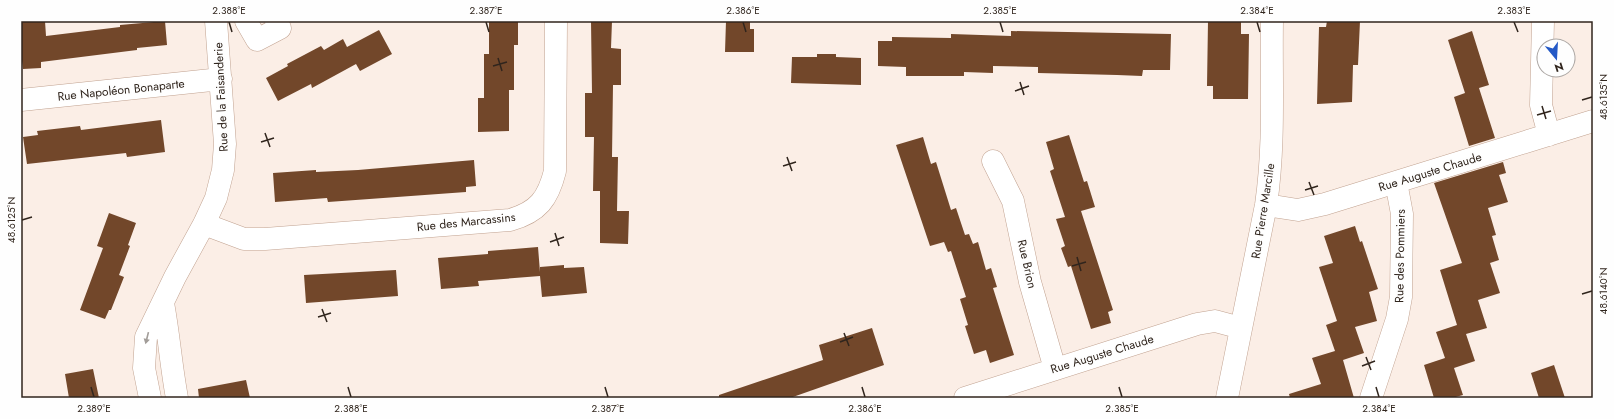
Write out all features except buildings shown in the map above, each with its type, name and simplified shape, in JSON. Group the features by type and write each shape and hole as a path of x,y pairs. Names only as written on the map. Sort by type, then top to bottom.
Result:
{"street":[{"name":"Rue de la Faisanderie","path":"150,398 144,368 146,337 216,198 223,170 225,144 216,21"},
{"path":"246,21 257,40 284,23"},
{"name":"Rue des Marcassins","path":"204,224 244,239 265,239 510,220 531,212 541,203 548,192 554,171 556,21"},
{"name":"Rue Pierre Marcille","path":"1227,398 1266,205 1270,177 1273,127 1272,21"},
{"path":"1543,21 1541,106 1548,135"},
{"name":"Rue Napoléon Bonaparte","path":"21,100 221,79"},
{"name":"Rue Auguste Chaude","path":"1266,205 1298,210 1325,204 1593,121"},
{"name":"Rue Brion","path":"993,162 1013,201 1030,282 1055,369"},
{"name":"Rue des Pommiers","path":"1371,398 1397,318 1401,297 1402,214 1396,182"},
{"path":"163,303 170,339 171,364 177,398"},
{"name":"Rue Auguste Chaude","path":"974,397 1055,369 1196,324 1215,322 1241,328"}]}
